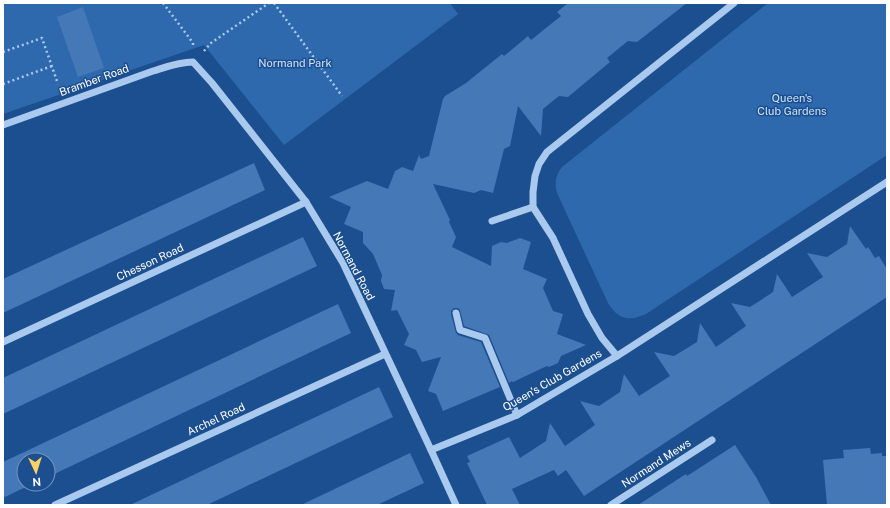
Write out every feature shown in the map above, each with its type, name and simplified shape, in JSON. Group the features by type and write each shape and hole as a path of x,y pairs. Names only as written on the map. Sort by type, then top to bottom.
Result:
{"street":[{"path":"492,221 533,207 535,176 547,152 734,3"},
{"name":"Bramber Road","path":"3,125 153,71 178,63 193,62"},
{"name":"Normand Road","path":"193,62 212,83 306,202 343,263 456,505"},
{"name":"Queen's Club Gardens","path":"431,450 517,414 616,356 887,182"},
{"name":"Chesson Road","path":"3,342 306,202"},
{"name":"Queen's Club Gardens","path":"533,207 553,238 588,314 602,338 616,356"},
{"path":"456,314 460,330 485,338 517,414"},
{"name":"Archel Road","path":"55,505 386,354"},
{"name":"Normand Mews","path":"611,505 712,440"}],"path":[{"path":"163,3 193,43"},
{"path":"211,43 269,3"},
{"path":"274,3 342,96"},
{"path":"3,52 42,38 58,84"},
{"path":"3,84 52,66"}],"green space":[{"name":"Normand Park","path":"3,3 450,3 458,14 284,145 204,45 3,114"},
{"name":"Queen's Club Gardens","path":"768,3 887,3 887,155 646,314 634,318 624,318 616,313 608,303 557,193 556,179 558,173 562,167"}],"building":[{"path":"568,3 687,3 637,42 628,41 607,58 610,62 568,97 559,96 543,109 541,136 518,106 510,146 504,149 493,193 481,190 474,193 433,184 450,220 449,222 456,237 452,247 491,266 492,246 501,242 507,243 520,238 531,242 523,269 547,279 543,288 553,311 563,314 557,334 586,345 561,356 558,363 549,367 547,366 509,383 489,335 464,326 460,310 458,308 454,308 451,311 451,314 456,333 458,335 481,342 500,387 443,411 436,394 428,391 441,357 422,362 416,350 404,345 409,334 397,310 391,311 395,290 384,289 381,281 382,275 373,254 363,243 363,232 344,224 351,207 329,197 367,181 388,189 395,171 402,167 413,171 419,155 421,159 429,156 445,96 466,83 502,54 504,56 528,36 531,40 561,16 557,12"},
{"path":"83,7 104,68 78,77 57,17"},
{"path":"254,163 265,190 3,313 3,279"},
{"path":"850,226 866,249 868,247 875,258 879,256 887,269 887,297 584,496 566,470 558,476 554,470 512,489 520,505 487,505 467,463 470,462 467,456 509,437 520,458 546,441 550,423 565,446 595,425 580,401 599,406 620,392 624,374 639,396 670,376 654,352 674,356 697,342 700,323 716,347 746,326 731,303 750,307 773,292 777,274 792,297 823,277 807,253 827,257 847,244"},
{"path":"303,237 317,266 3,414 3,378"},
{"path":"338,304 351,333 56,473 56,452 24,452"},
{"path":"379,387 393,417 207,505 130,505"},
{"path":"735,445 756,477 771,505 638,505 686,474 687,476"},
{"path":"870,448 871,454 882,453 882,456 887,456 887,504 827,505 823,460 844,458 843,450"},
{"path":"410,453 424,483 377,505 301,505"},
{"path":"16,456 16,492 3,498 3,462"}]}
